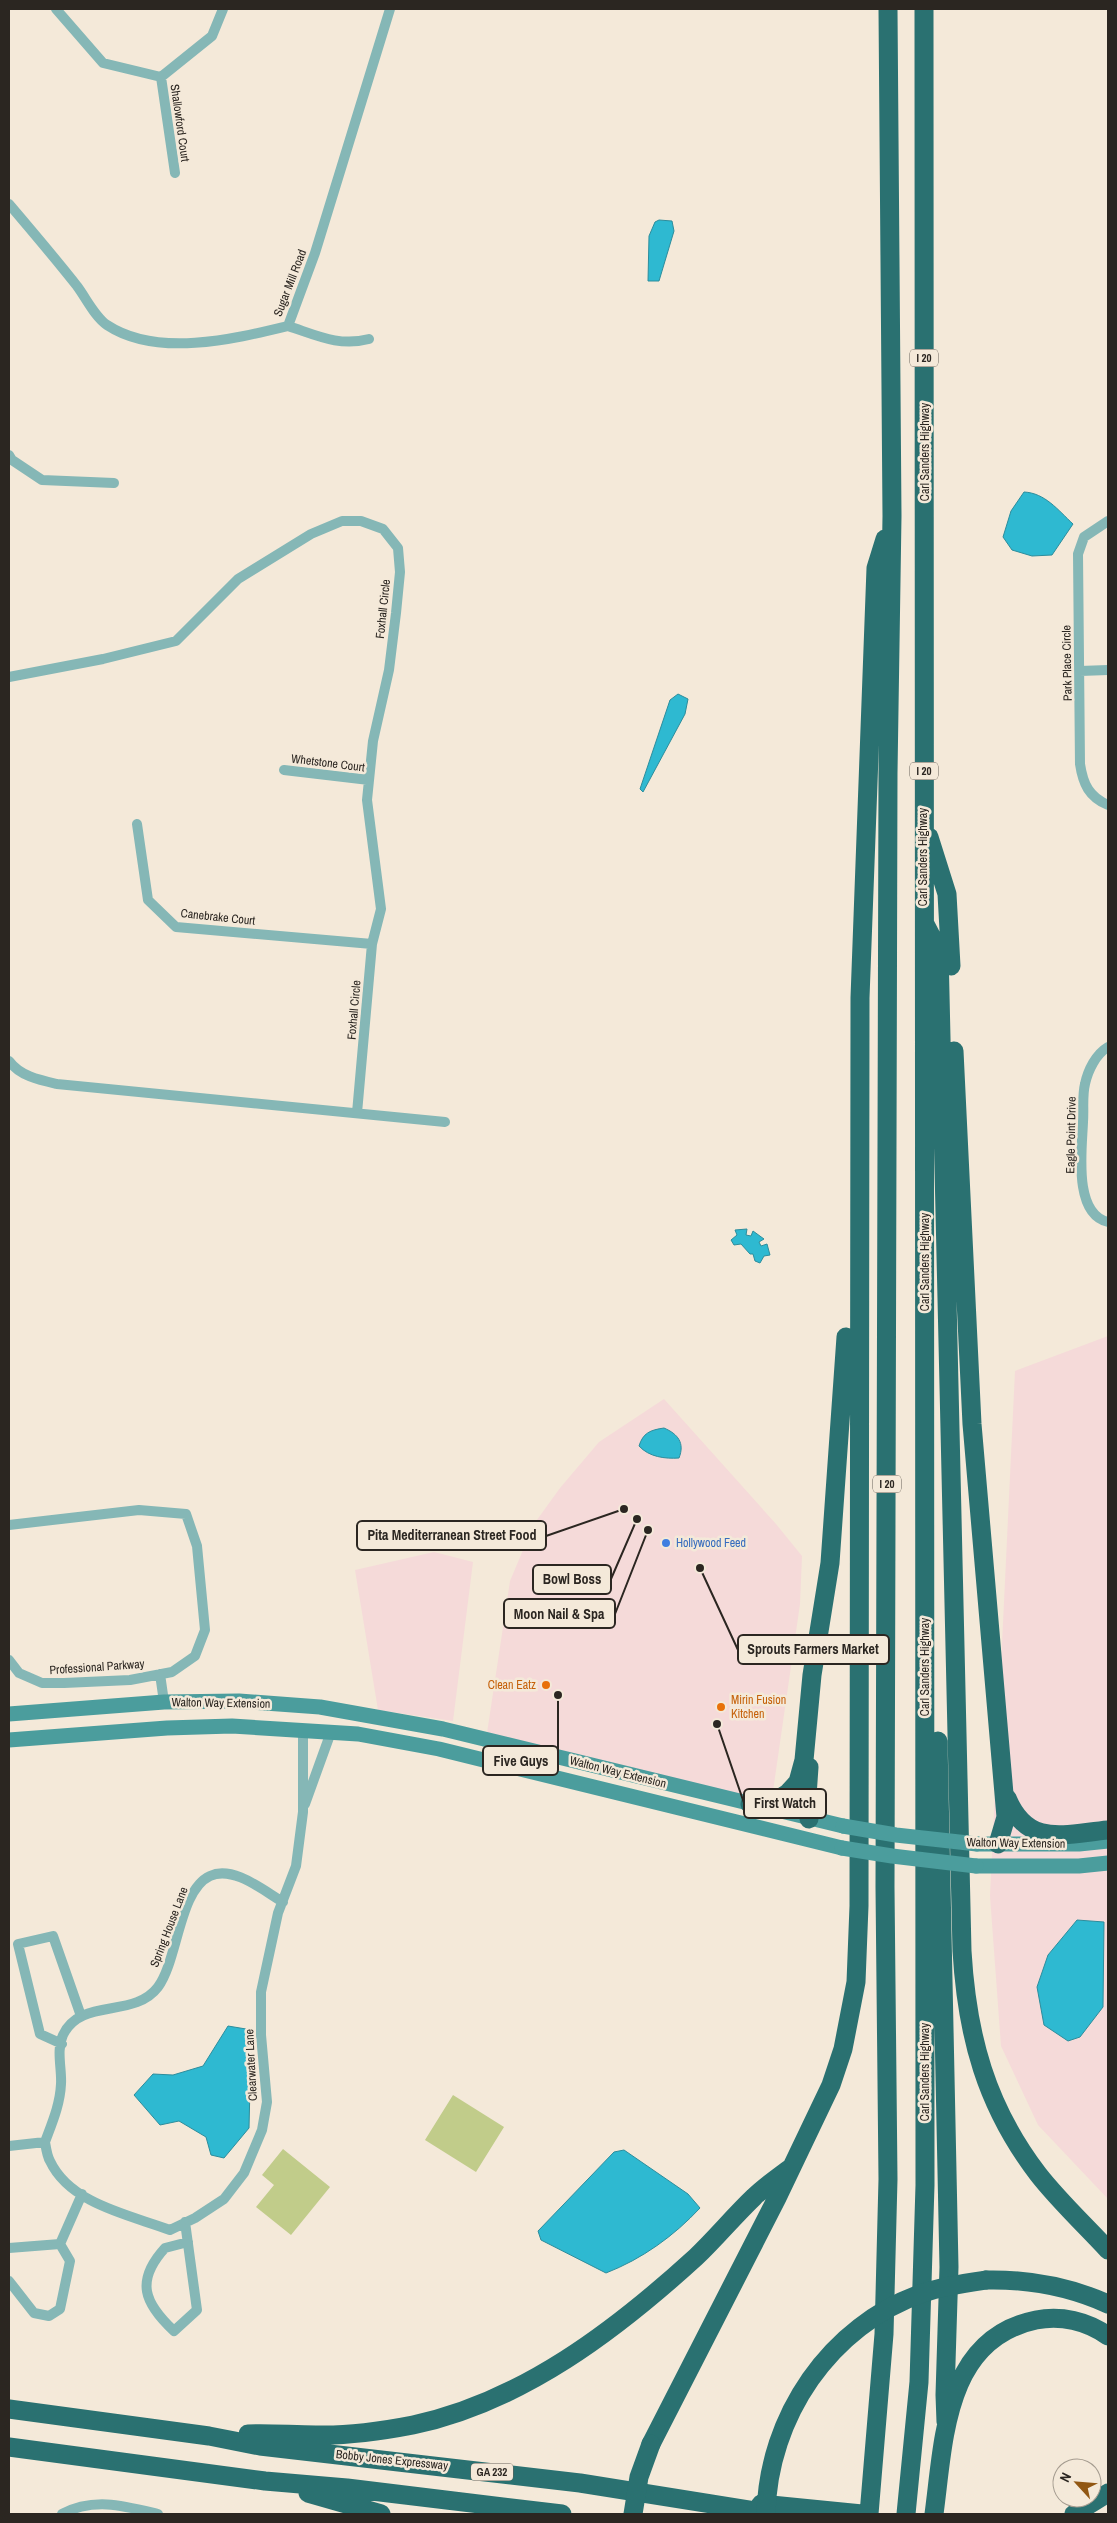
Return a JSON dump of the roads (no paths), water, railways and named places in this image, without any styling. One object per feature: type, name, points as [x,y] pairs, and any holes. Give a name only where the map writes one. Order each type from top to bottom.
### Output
[{"type":"highway","name":"I 20","points":[[869,2514],[876,2452],[885,2325],[888,2179],[885,1887],[888,773],[892,516],[888,9]]},
{"type":"highway","name":"Carl Sanders Highway","points":[[906,2514],[922,2332],[925,2195],[923,920],[926,632],[924,9]]},
{"type":"highway","points":[[633,2514],[639,2477],[651,2444],[794,2165],[831,2085],[843,2049],[856,1982],[858,1964],[860,998],[876,568],[892,516]]},
{"type":"highway","points":[[924,821],[947,894],[972,1424],[1006,1817],[998,1844]]},
{"type":"highway","points":[[923,920],[939,952],[962,1943],[966,2008],[980,2067],[1004,2121],[1039,2176],[1108,2250]]},
{"type":"highway","points":[[750,1804],[775,1801],[788,1793],[798,1782],[804,1760],[812,1676],[830,1563],[844,1385],[848,1295],[858,1263]]},
{"type":"highway","points":[[924,1619],[936,1692],[939,1788],[949,2267],[945,2395],[946,2422]]},
{"type":"highway","points":[[809,1819],[807,1781],[818,1644]]},
{"type":"highway","points":[[1004,1791],[1014,1816],[1021,1823],[1040,1833],[1108,1830]]},
{"type":"highway","points":[[209,2436],[262,2433],[318,2436],[355,2434],[413,2425],[449,2415],[490,2400],[564,2361],[660,2289],[698,2255],[754,2196],[794,2165]]},
{"type":"highway","points":[[766,2514],[767,2494],[773,2459],[784,2426],[808,2379],[837,2348],[873,2318],[904,2301],[955,2284],[986,2280],[1016,2279],[1045,2283],[1078,2291],[1108,2304]]},
{"type":"highway","points":[[934,2514],[946,2422],[957,2385],[979,2352],[1004,2333],[1030,2322],[1059,2319],[1084,2323],[1108,2336]]},
{"type":"highway","name":"Bobby Jones Expressway","points":[[9,2409],[209,2436],[260,2446],[571,2482],[723,2504],[774,2514]]},
{"type":"highway","points":[[9,2446],[265,2481],[347,2488],[562,2514]]},
{"type":"highway","points":[[265,2481],[381,2514]]},
{"type":"highway","points":[[1074,2514],[1108,2493]]},
{"type":"highway","points":[[723,2504],[754,2504],[862,2514]]},
{"type":"main road","name":"Walton Way Extension","points":[[9,1714],[164,1702],[239,1701],[320,1707],[443,1729],[809,1819],[896,1836],[977,1844],[1108,1841]]},
{"type":"main road","name":"Walton Way Extension","points":[[9,1740],[167,1728],[232,1726],[331,1732],[376,1737],[474,1758],[842,1848],[979,1866],[1062,1866],[1108,1863]]},
{"type":"main road","points":[[474,1758],[481,1738]]},
{"type":"main road","points":[[809,1819],[815,1842]]},
{"type":"main road","points":[[979,1866],[998,1844]]},
{"type":"street","points":[[56,9],[103,63],[161,77],[212,36],[223,9]]},
{"type":"street","name":"Sugar Mill Road","points":[[9,204],[105,324],[126,334],[153,342],[224,341],[288,326],[315,253],[390,9]]},
{"type":"street","name":"Shallowford Court","points":[[161,77],[175,173]]},
{"type":"street","points":[[288,326],[332,340],[352,343],[369,338]]},
{"type":"street","points":[[9,455],[12,460],[42,480],[114,483]]},
{"type":"street","name":"Foxhall Circle","points":[[9,677],[103,659],[176,641],[238,579],[311,534],[342,521],[361,521],[383,529],[398,548],[400,572],[389,670],[373,741],[367,800],[381,909],[372,944],[357,1113]]},
{"type":"street","name":"Park Place Circle","points":[[1108,522],[1084,537],[1078,554],[1080,764],[1082,782],[1095,800],[1108,805]]},
{"type":"street","points":[[1080,671],[1108,670]]},
{"type":"street","name":"Whetstone Court","points":[[284,770],[369,780]]},
{"type":"street","name":"Canebrake Court","points":[[138,824],[148,900],[176,927],[372,944]]},
{"type":"street","name":"Eagle Point Drive","points":[[1108,1046],[1098,1053],[1084,1084],[1082,1174],[1086,1200],[1093,1212],[1102,1221],[1108,1222]]},
{"type":"street","points":[[9,1061],[15,1069],[36,1079],[57,1084],[445,1122]]},
{"type":"street","name":"Professional Parkway","points":[[9,1525],[139,1510],[186,1514],[197,1546],[205,1630],[195,1656],[172,1672],[130,1680],[42,1683],[19,1673],[9,1660]]},
{"type":"street","points":[[160,1674],[164,1702]]},
{"type":"street","name":"Clearwater Lane","points":[[45,2142],[50,2161],[67,2184],[90,2200],[170,2230],[224,2199],[244,2173],[262,2130],[266,2102],[261,2035],[261,1992],[283,1902],[296,1866],[303,1812],[303,1730]]},
{"type":"street","points":[[303,1812],[331,1732]]},
{"type":"street","name":"Spring House Lane","points":[[81,2016],[136,2004],[157,1989],[167,1970],[195,1889],[210,1875],[229,1874],[283,1902]]},
{"type":"street","points":[[9,2146],[45,2142],[58,2107],[63,2036],[75,2020],[81,2016],[53,1936],[18,1944],[40,2034],[62,2044]]},
{"type":"street","points":[[60,2244],[82,2194]]},
{"type":"street","points":[[185,2222],[188,2242],[197,2310],[174,2332],[147,2298],[145,2286],[147,2275],[165,2248],[188,2242]]},
{"type":"street","points":[[9,2248],[60,2244]]},
{"type":"street","points":[[9,2281],[34,2314],[49,2316],[60,2309],[70,2261],[60,2244]]},
{"type":"street","points":[[62,2514],[81,2506],[100,2503],[158,2514]]},
{"type":"water","points":[[659,220],[672,221],[674,231],[659,281],[648,281],[649,236],[655,222]]},
{"type":"water","points":[[1024,492],[1038,495],[1045,499],[1073,524],[1052,555],[1032,556],[1012,550],[1003,537],[1011,511]]},
{"type":"water","points":[[678,694],[688,699],[685,714],[643,792],[640,789],[670,700]]},
{"type":"water","points":[[747,1229],[746,1235],[751,1236],[753,1231],[764,1239],[759,1242],[761,1246],[767,1244],[770,1255],[764,1256],[760,1263],[755,1261],[753,1254],[750,1254],[741,1244],[734,1245],[731,1240],[737,1235],[735,1230]]},
{"type":"water","points":[[664,1428],[673,1433],[681,1443],[679,1458],[668,1458],[648,1453],[639,1446],[648,1433]]},
{"type":"water","points":[[1077,1920],[1104,1922],[1103,2007],[1080,2037],[1068,2041],[1044,2025],[1037,1987],[1048,1955]]},
{"type":"water","points":[[228,2026],[246,2029],[251,2042],[249,2128],[224,2158],[211,2155],[206,2137],[179,2121],[160,2125],[134,2095],[153,2074],[173,2075],[203,2066]]},
{"type":"water","points":[[624,2150],[688,2194],[700,2208],[657,2246],[632,2261],[606,2273],[541,2240],[538,2231],[614,2152]]},
{"type":"place","name":"Pita Mediterranean Street Food","points":[[624,1509]]},
{"type":"place","name":"Bowl Boss","points":[[637,1519]]},
{"type":"place","name":"Moon Nail & Spa","points":[[648,1530]]},
{"type":"place","name":"Hollywood Feed","points":[[666,1543]]},
{"type":"place","name":"Sprouts Farmers Market","points":[[700,1568]]},
{"type":"place","name":"Clean Eatz","points":[[546,1685]]},
{"type":"place","name":"Five Guys","points":[[558,1695]]},
{"type":"place","name":"Mirin Fusion Kitchen","points":[[721,1707]]},
{"type":"place","name":"First Watch","points":[[717,1724]]}]
